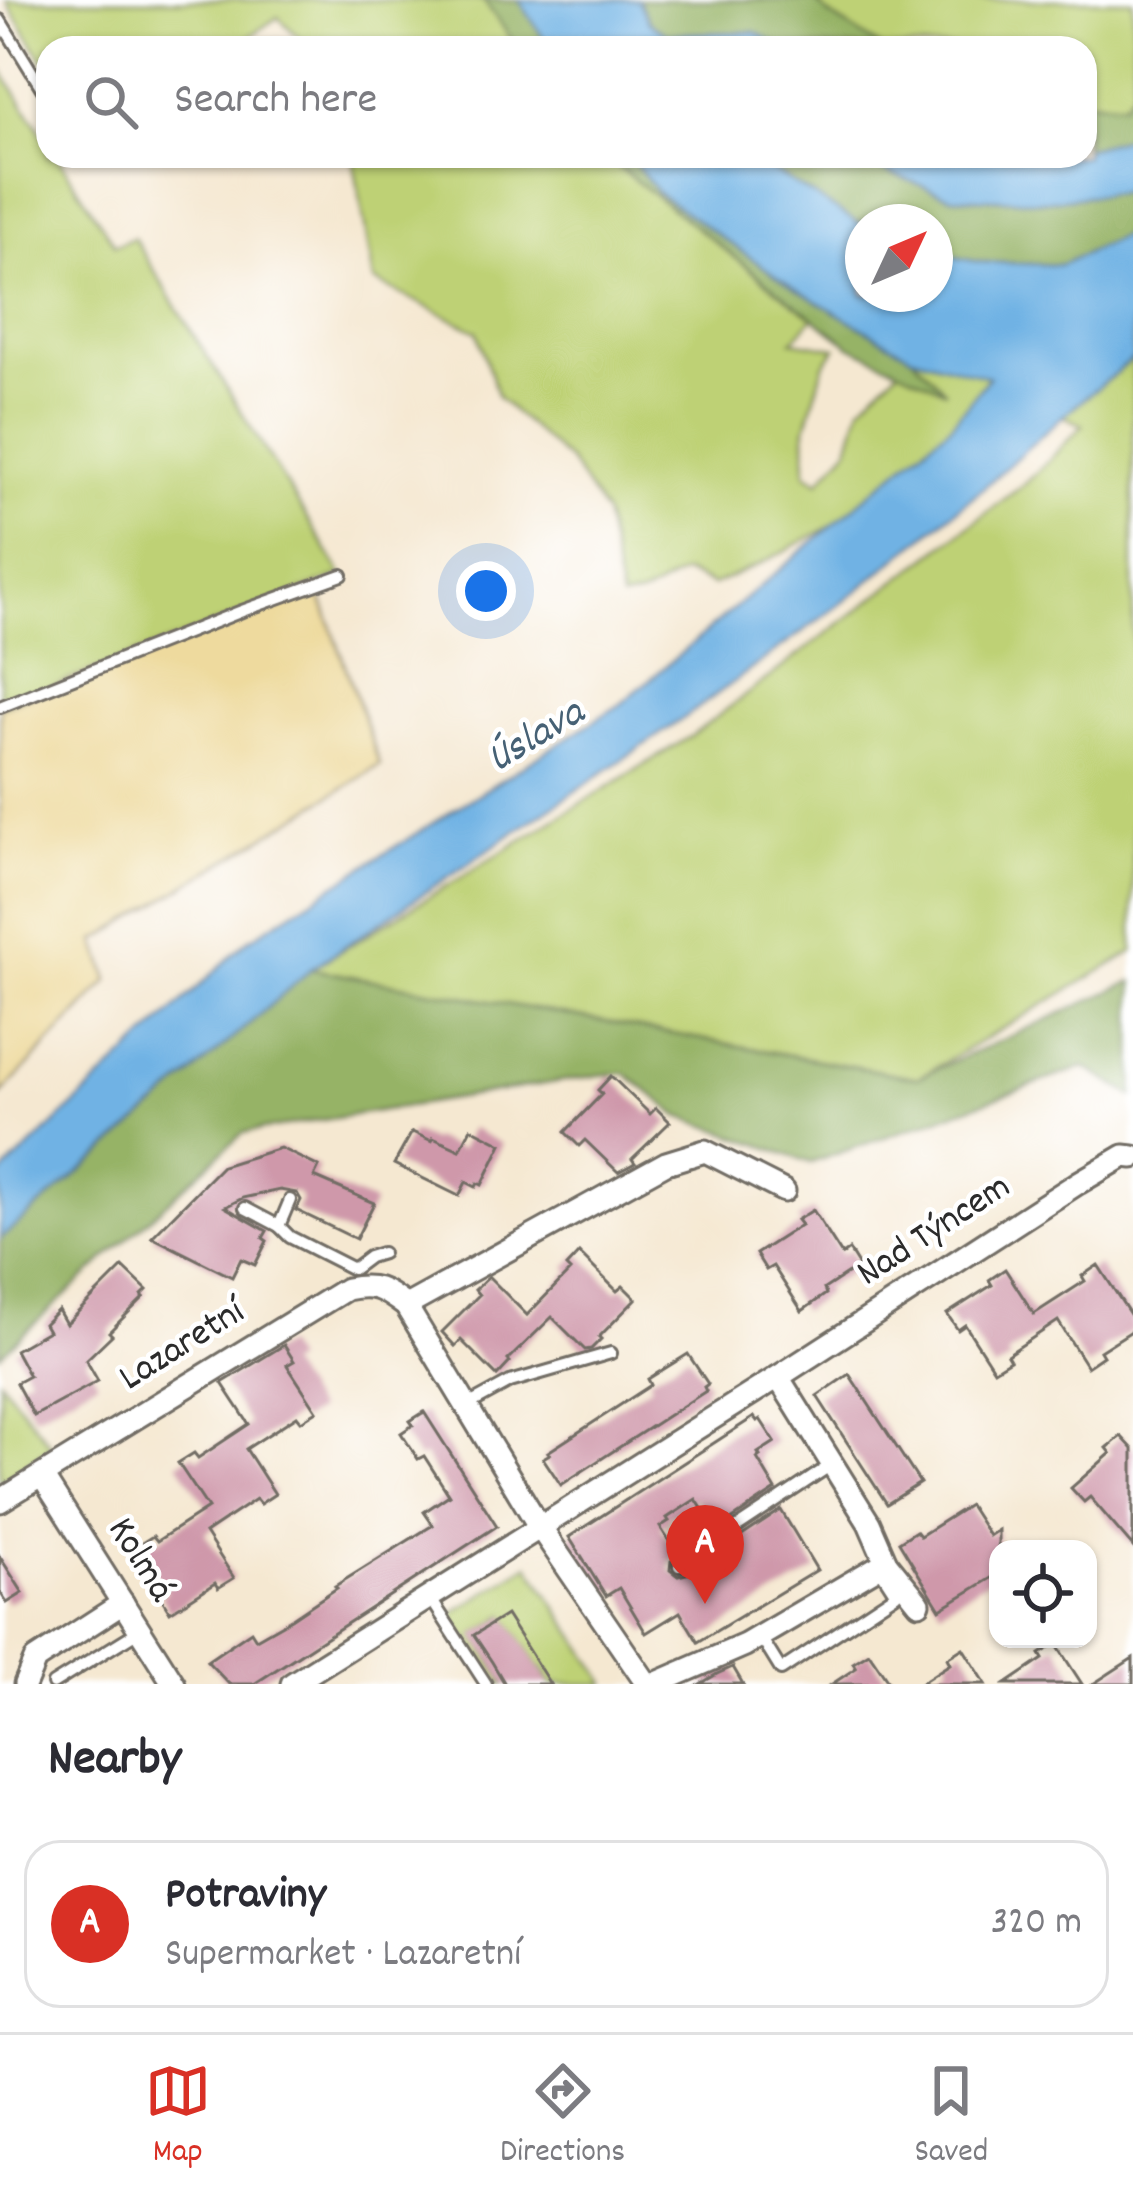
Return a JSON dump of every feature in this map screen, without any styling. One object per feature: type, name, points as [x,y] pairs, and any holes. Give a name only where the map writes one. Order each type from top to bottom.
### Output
[{"type":"street","points":[[784,1191],[705,1151],[666,1163],[406,1306],[538,1526],[651,1684],[760,1636],[882,1564]]},
{"type":"street","name":"Nad Týncem","points":[[292,1684],[1078,1183],[1124,1156],[1133,1156]]},
{"type":"street","name":"Lazaretní","points":[[0,1501],[346,1289],[383,1288],[406,1306]]},
{"type":"street","points":[[778,1376],[868,1523],[882,1564],[919,1603]]},
{"type":"street","name":"Kolmá","points":[[42,1477],[174,1684]]},
{"type":"street","points":[[25,1684],[35,1660],[123,1603]]},
{"type":"lane","points":[[0,20],[36,78]]},
{"type":"lane","points":[[0,707],[342,575]]},
{"type":"lane","points":[[279,1226],[290,1200]]},
{"type":"lane","points":[[245,1208],[353,1269],[382,1252]]},
{"type":"lane","points":[[465,1407],[510,1382],[611,1353]]},
{"type":"lane","points":[[679,1566],[832,1465]]},
{"type":"lane","points":[[760,1636],[781,1670],[896,1594],[882,1564]]},
{"type":"lane","points":[[429,1597],[486,1684]]},
{"type":"lane","points":[[35,1660],[51,1684],[140,1630]]},
{"type":"green space","points":[[6,0],[519,0],[533,36],[298,36],[278,17],[250,36],[36,36],[36,49]]},
{"type":"green space","points":[[483,0],[519,0],[542,36],[509,36]]},
{"type":"green space","points":[[638,0],[814,0],[863,36],[667,34],[649,22]]},
{"type":"green space","points":[[814,0],[1133,0],[1133,89],[1124,103],[1097,101],[1097,36],[863,36]]},
{"type":"green space","points":[[0,68],[36,124],[36,168],[65,168],[115,245],[134,238],[342,575],[0,707]]},
{"type":"green space","points":[[1133,89],[1133,136],[1097,146],[1097,101],[1124,103]]},
{"type":"green space","points":[[355,168],[619,168],[813,318],[792,341],[836,348],[824,365],[805,431],[806,473],[819,481],[849,448],[861,406],[912,356],[990,376],[951,425],[835,524],[713,585],[684,573],[641,596],[621,599],[604,513],[569,461],[498,398],[477,331],[374,281]]},
{"type":"green space","points":[[620,168],[639,168],[658,193],[794,288],[912,356],[946,391],[850,346]]},
{"type":"green space","points":[[768,168],[881,168],[952,197],[1044,201],[1133,191],[1133,231],[1060,265],[953,257],[953,204],[845,204],[845,215]]},
{"type":"green space","points":[[1133,359],[1133,952],[918,1078],[311,969],[693,735],[1027,482],[1083,425],[1063,416]]},
{"type":"green space","points":[[311,969],[917,1078],[1133,981],[1133,1096],[1084,1067],[811,1163],[679,1116],[625,1073],[243,1133],[0,1355],[0,1239]]},
{"type":"green space","points":[[0,1380],[52,1447],[0,1482]]},
{"type":"green space","points":[[529,1565],[606,1684],[550,1684],[505,1615],[475,1635],[505,1684],[497,1684],[450,1615]]},
{"type":"sand","points":[[317,585],[380,765],[96,941],[109,980],[0,1096],[0,707]]},
{"type":"water","points":[[519,0],[638,0],[649,22],[667,34],[755,32],[762,36],[542,36]]},
{"type":"water","points":[[1133,136],[1133,191],[1044,201],[952,197],[881,168],[1097,168],[1097,146]]},
{"type":"water","points":[[639,168],[768,168],[845,215],[845,312],[953,312],[953,257],[1060,265],[1133,231],[1133,359],[846,600],[687,716],[311,969],[0,1239],[0,1176],[248,940],[621,704],[951,425],[989,377],[912,356],[794,288],[658,193]]},
{"type":"building","points":[[611,1076],[650,1114],[656,1108],[670,1122],[632,1159],[635,1163],[618,1172],[585,1140],[579,1146],[565,1132],[602,1094],[598,1090]]},
{"type":"building","points":[[471,1128],[502,1144],[482,1185],[466,1182],[459,1196],[394,1164],[412,1132],[460,1150]]},
{"type":"building","points":[[280,1148],[319,1167],[314,1177],[374,1203],[356,1239],[296,1210],[301,1200],[297,1193],[280,1190],[225,1207],[267,1231],[255,1265],[241,1259],[232,1277],[152,1237],[222,1166]]},
{"type":"building","points":[[813,1210],[842,1255],[849,1250],[859,1266],[824,1289],[826,1294],[802,1311],[773,1266],[766,1270],[756,1254],[801,1225],[797,1220]]},
{"type":"building","points":[[579,1253],[617,1291],[623,1286],[636,1299],[591,1349],[585,1350],[552,1317],[497,1376],[461,1340],[455,1346],[442,1332],[479,1295],[475,1290],[489,1277],[527,1315],[570,1271],[566,1267]]},
{"type":"building","points":[[1098,1265],[1133,1319],[1133,1330],[1100,1351],[1103,1356],[1087,1367],[1058,1321],[1007,1355],[1010,1360],[994,1370],[965,1325],[958,1330],[947,1314],[992,1285],[989,1280],[1005,1269],[1034,1314],[1085,1281],[1082,1276]]},
{"type":"building","points":[[123,1267],[147,1290],[86,1360],[98,1381],[34,1416],[16,1383],[29,1376],[15,1350],[48,1331],[44,1324],[58,1310],[66,1324]]},
{"type":"building","points":[[284,1345],[294,1361],[287,1365],[317,1411],[301,1421],[297,1416],[246,1449],[275,1494],[260,1504],[256,1499],[205,1533],[234,1578],[218,1588],[215,1583],[170,1612],[160,1596],[167,1592],[137,1546],[153,1536],[157,1541],[208,1508],[178,1463],[194,1453],[198,1458],[249,1424],[222,1383]]},
{"type":"building","points":[[688,1354],[708,1384],[706,1391],[561,1485],[543,1458],[548,1452],[651,1385],[648,1379]]},
{"type":"building","points":[[849,1374],[920,1483],[887,1504],[817,1396]]},
{"type":"building","points":[[424,1412],[497,1526],[254,1684],[229,1684],[207,1661],[251,1631],[256,1639],[291,1619],[433,1525],[424,1512],[449,1495],[424,1456],[418,1459],[401,1433]]},
{"type":"building","points":[[754,1417],[775,1442],[757,1458],[776,1490],[716,1530],[696,1499],[667,1518],[660,1527],[678,1555],[670,1570],[678,1576],[690,1573],[781,1510],[817,1570],[698,1642],[680,1612],[646,1633],[619,1588],[606,1596],[569,1537]]},
{"type":"building","points":[[1121,1436],[1133,1449],[1133,1547],[1090,1497],[1084,1502],[1071,1488],[1111,1453],[1107,1448]]},
{"type":"building","points":[[969,1505],[989,1536],[998,1530],[998,1540],[989,1540],[989,1579],[940,1609],[899,1542],[916,1531],[920,1536]]},
{"type":"building","points":[[0,1557],[23,1593],[7,1603],[0,1592]]},
{"type":"building","points":[[506,1615],[550,1684],[505,1684],[474,1635]]},
{"type":"building","points":[[963,1648],[986,1684],[919,1684],[950,1664],[947,1658]]},
{"type":"building","points":[[1059,1648],[1082,1684],[1006,1684],[1043,1659],[1040,1654]]},
{"type":"building","points":[[869,1653],[890,1684],[832,1684],[856,1668],[853,1663]]},
{"type":"building","points":[[1133,1658],[1133,1684],[1093,1684]]},
{"type":"building","points":[[733,1667],[743,1684],[700,1684],[717,1674]]},
{"type":"place","name":"Potraviny","points":[[705,1604]]},
{"type":"water label","name":"Úslava","points":[[537,738]]}]
